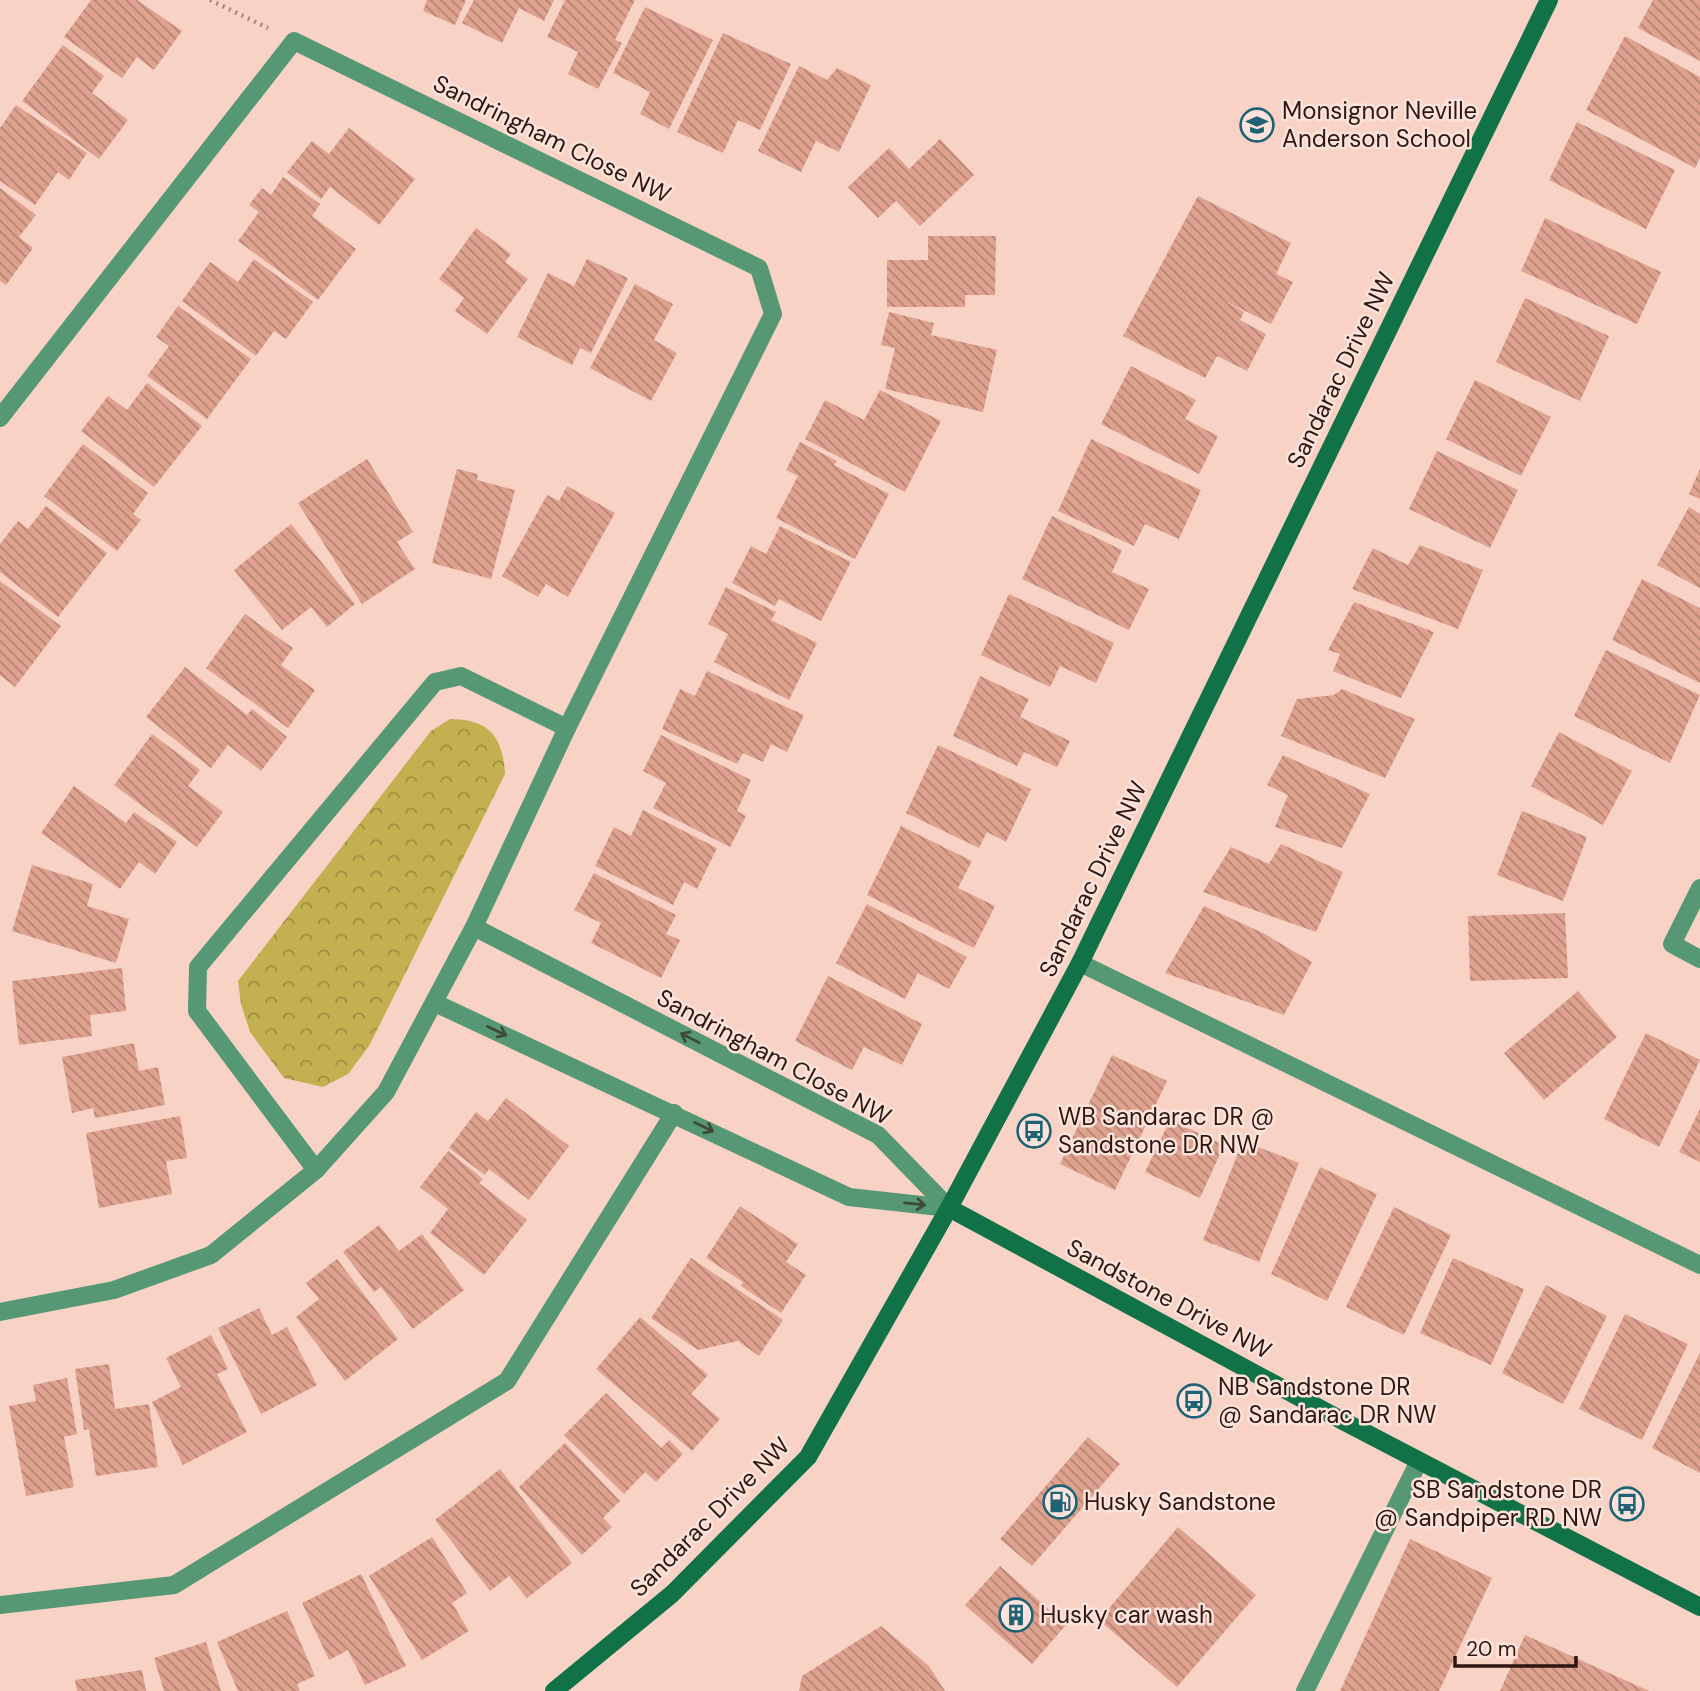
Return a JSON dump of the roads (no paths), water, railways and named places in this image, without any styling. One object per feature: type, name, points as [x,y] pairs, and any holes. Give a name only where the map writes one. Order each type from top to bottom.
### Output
[{"type":"street","name":"Sandarac Drive NW","points":[[554,1691],[672,1594],[808,1457],[949,1208],[1080,963],[1549,0]]},
{"type":"street","name":"Sandringham Close NW","points":[[0,418],[294,41],[759,268],[773,314],[567,728],[474,927],[386,1091],[316,1170],[211,1255],[114,1290],[0,1312]]},
{"type":"street","points":[[316,1170],[197,1011],[198,967],[435,682],[461,676],[567,728]]},
{"type":"street","points":[[1700,888],[1672,944],[1700,959]]},
{"type":"street","name":"Sandringham Close NW","points":[[474,927],[877,1135],[949,1208]]},
{"type":"street","points":[[1080,963],[1700,1265]]},
{"type":"street","points":[[435,1003],[674,1112],[849,1197],[949,1208]]},
{"type":"street","points":[[0,1605],[174,1585],[507,1381],[674,1112]]},
{"type":"street","name":"Sandstone Drive NW","points":[[949,1208],[1419,1461],[1700,1607]]},
{"type":"street","points":[[1304,1691],[1419,1461]]},
{"type":"place","name":"Monsignor Neville Anderson School","points":[[1257,125]]},
{"type":"place","name":"WB Sandarac DR @ Sandstone DR NW","points":[[1034,1131]]},
{"type":"place","name":"NB Sandstone DR @ Sandarac DR NW","points":[[1194,1401]]},
{"type":"place","name":"Husky Sandstone","points":[[1060,1502]]},
{"type":"place","name":"SB Sandstone DR @ Sandpiper RD NW","points":[[1627,1504]]},
{"type":"place","name":"Husky car wash","points":[[1016,1615]]}]
